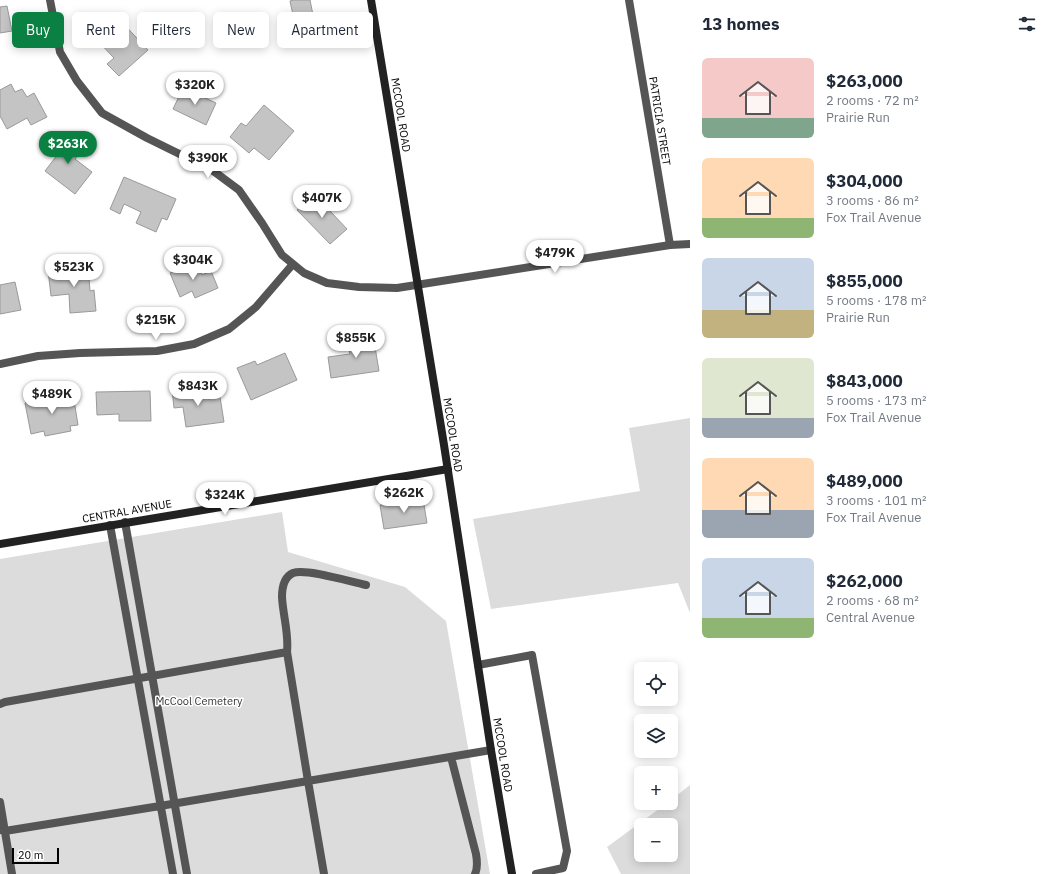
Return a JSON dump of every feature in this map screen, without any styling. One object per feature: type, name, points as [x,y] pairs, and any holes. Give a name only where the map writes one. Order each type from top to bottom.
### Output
[{"type":"street","points":[[50,0],[60,52],[77,81],[102,113],[147,138],[212,170],[238,190],[262,223],[282,255],[304,273],[326,283],[359,287],[392,288],[670,245],[690,244]]},
{"type":"street","name":"MCCOOL ROAD","points":[[371,0],[448,468],[491,750],[512,874]]},
{"type":"street","name":"PATRICIA STREET","points":[[629,0],[670,245]]},
{"type":"street","points":[[0,364],[38,356],[80,353],[156,351],[194,344],[228,329],[256,307],[292,264]]},
{"type":"street","name":"CENTRAL AVENUE","points":[[0,544],[448,468]]},
{"type":"street","points":[[125,522],[187,874]]},
{"type":"street","points":[[110,525],[173,874]]},
{"type":"street","points":[[324,874],[287,652],[288,641],[282,597],[283,587],[289,576],[293,573],[300,572],[311,572],[366,586]]},
{"type":"street","points":[[0,704],[287,652]]},
{"type":"street","points":[[478,665],[532,656],[567,851],[564,871],[536,874]]},
{"type":"street","points":[[2,830],[175,804],[491,750]]},
{"type":"street","points":[[451,756],[476,854],[477,872],[475,874]]},
{"type":"street","points":[[0,802],[2,830],[12,874]]},
{"type":"green space","points":[[690,418],[690,613],[678,583],[491,609],[473,519],[640,491],[629,428]]},
{"type":"green space","name":"McCool Cemetery","points":[[282,512],[288,552],[405,587],[446,621],[490,874],[0,874],[0,559]]},
{"type":"green space","points":[[690,785],[690,874],[621,874],[607,847],[634,827],[634,862],[678,862],[678,818],[647,818],[657,810],[678,810],[678,794]]},
{"type":"building","points":[[310,0],[312,12],[292,12],[290,1]]},
{"type":"building","points":[[7,6],[12,31],[0,33],[0,7]]},
{"type":"building","points":[[129,30],[137,38],[137,48],[146,48],[148,50],[119,76],[107,64],[114,58],[105,48],[129,48]]},
{"type":"building","points":[[11,84],[15,92],[22,89],[27,97],[34,93],[47,117],[31,125],[27,118],[7,129],[0,116],[0,90]]},
{"type":"building","points":[[183,88],[216,103],[206,125],[173,109]]},
{"type":"building","points":[[264,105],[294,131],[269,160],[254,148],[249,153],[230,137],[241,123],[246,126]]},
{"type":"building","points":[[62,133],[83,149],[75,159],[92,172],[75,194],[45,171],[58,154],[51,148]]},
{"type":"building","points":[[124,177],[176,199],[167,220],[162,218],[156,232],[136,223],[141,212],[124,204],[120,214],[110,209]]},
{"type":"building","points":[[314,194],[347,229],[330,244],[297,210]]},
{"type":"building","points":[[196,261],[202,275],[211,271],[218,288],[195,298],[192,291],[180,297],[170,273]]},
{"type":"building","points":[[88,266],[90,291],[94,290],[96,311],[70,313],[69,294],[51,296],[48,270]]},
{"type":"building","points":[[15,282],[21,310],[0,314],[0,285]]},
{"type":"building","points":[[373,335],[379,371],[331,378],[328,357],[350,354],[347,339]]},
{"type":"building","points":[[285,353],[297,380],[251,400],[237,368],[255,361],[257,365]]},
{"type":"building","points":[[197,385],[198,395],[207,394],[208,399],[220,397],[224,422],[186,427],[183,407],[174,408],[172,389]]},
{"type":"building","points":[[150,391],[151,421],[119,421],[119,414],[97,415],[96,392]]},
{"type":"building","points":[[73,394],[78,425],[70,426],[71,431],[45,436],[44,431],[31,434],[25,403]]},
{"type":"building","points":[[423,499],[427,523],[384,529],[380,505]]}]
